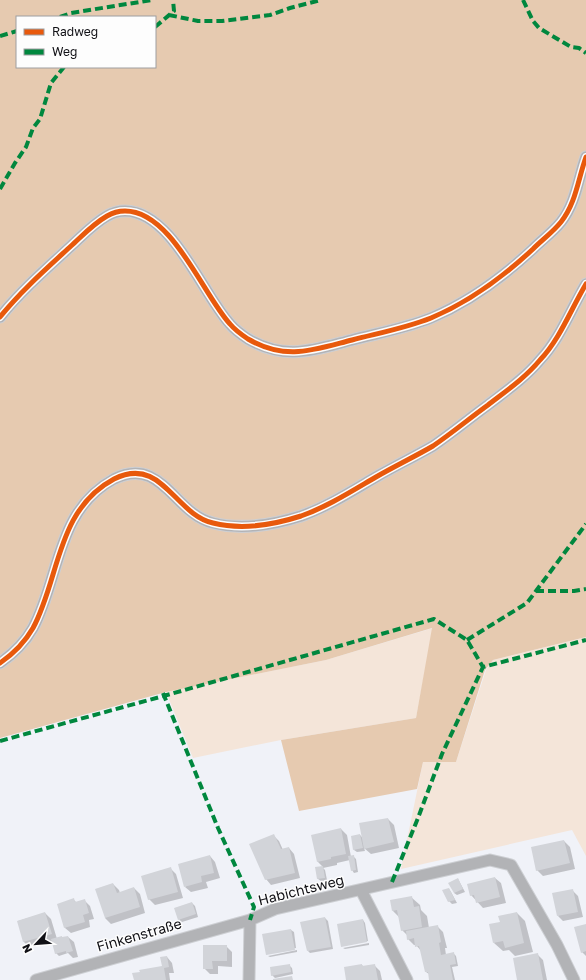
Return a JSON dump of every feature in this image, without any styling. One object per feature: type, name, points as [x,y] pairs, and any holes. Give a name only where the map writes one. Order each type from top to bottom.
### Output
[{"type":"street","points":[[0,317],[35,279],[97,223],[112,214],[124,211],[143,215],[164,231],[185,255],[220,311],[230,324],[248,339],[265,347],[288,353],[297,352],[403,327],[429,319],[454,306],[500,278],[556,228],[566,216],[574,198],[586,157]]},
{"type":"street","points":[[0,663],[16,651],[32,629],[41,611],[57,558],[70,525],[84,505],[105,485],[114,479],[129,474],[147,474],[162,483],[187,509],[210,523],[224,525],[261,525],[288,520],[306,514],[329,504],[433,445],[525,376],[550,348],[586,284]]},
{"type":"street","name":"Habichtsweg","points":[[250,920],[275,909],[490,860],[511,865],[574,980]]},
{"type":"street","name":"Habichtsweg","points":[[361,890],[407,980]]},
{"type":"street","points":[[249,980],[250,920]]},
{"type":"street","name":"Finkenstraße","points":[[36,980],[250,920]]},
{"type":"shaded area","points":[[0,0],[586,0],[586,637],[493,660],[485,670],[456,762],[423,762],[417,789],[299,811],[281,740],[416,718],[432,628],[326,660],[166,692],[0,738]]},
{"type":"shaded area","points":[[433,628],[416,718],[281,740],[193,758],[166,692],[326,660]]},
{"type":"shaded area","points":[[586,637],[586,856],[572,830],[401,869],[423,762],[456,762],[486,670],[493,660]]},
{"type":"building","points":[[388,818],[394,842],[364,849],[359,823]]},
{"type":"building","points":[[341,828],[346,854],[317,862],[311,835]]},
{"type":"building","points":[[274,834],[281,849],[289,847],[295,873],[265,880],[249,844]]},
{"type":"building","points":[[360,834],[363,848],[353,850],[351,836]]},
{"type":"building","points":[[564,840],[570,863],[536,871],[531,847]]},
{"type":"building","points":[[210,855],[214,873],[201,876],[202,882],[184,887],[178,864]]},
{"type":"building","points":[[354,855],[356,870],[351,871],[348,856]]},
{"type":"building","points":[[323,866],[325,878],[317,879],[315,867]]},
{"type":"building","points":[[171,867],[178,892],[148,900],[141,876]]},
{"type":"building","points":[[495,877],[500,897],[476,903],[474,895],[470,896],[467,884]]},
{"type":"building","points":[[458,878],[463,889],[454,893],[448,883]]},
{"type":"building","points":[[113,883],[117,893],[134,887],[140,907],[105,918],[95,889]]},
{"type":"building","points":[[449,888],[455,900],[448,902],[442,890]]},
{"type":"building","points":[[573,889],[578,912],[557,916],[552,893]]},
{"type":"building","points":[[412,896],[414,907],[419,906],[422,927],[401,931],[397,910],[392,911],[390,900]]},
{"type":"building","points":[[74,898],[75,902],[85,899],[89,913],[83,915],[85,922],[64,928],[57,904]]},
{"type":"building","points":[[192,902],[196,914],[178,920],[174,908]]},
{"type":"building","points":[[45,912],[52,934],[23,942],[17,921]]},
{"type":"building","points":[[517,912],[524,943],[505,948],[503,941],[493,943],[489,924],[500,922],[498,916]]},
{"type":"building","points":[[325,917],[331,947],[307,951],[300,922]]},
{"type":"building","points":[[363,919],[367,942],[341,947],[337,924]]},
{"type":"building","points":[[586,924],[586,951],[581,953],[574,927]]},
{"type":"building","points":[[438,925],[441,942],[439,943],[441,955],[454,952],[456,964],[450,965],[453,980],[429,980],[428,972],[425,972],[419,946],[415,947],[414,938],[407,940],[406,931]]},
{"type":"building","points":[[291,929],[295,950],[266,955],[262,934]]},
{"type":"building","points":[[68,936],[73,951],[55,954],[51,939]]},
{"type":"building","points":[[203,945],[227,945],[227,961],[212,961],[213,969],[203,969]]},
{"type":"building","points":[[538,953],[543,980],[517,980],[513,958]]},
{"type":"building","points":[[167,956],[169,967],[164,968],[166,980],[134,980],[132,973],[140,972],[139,970],[162,966],[160,957]]},
{"type":"building","points":[[290,964],[291,972],[271,976],[270,967]]},
{"type":"building","points":[[362,964],[362,966],[375,964],[378,980],[346,980],[344,967]]},
{"type":"building","points":[[292,976],[293,980],[273,980],[273,979]]},
{"type":"marked path","points":[[63,16],[71,13],[152,0]]},
{"type":"marked path","points":[[156,26],[174,11],[173,0]]},
{"type":"marked path","points":[[169,15],[198,21],[222,21],[270,15],[321,0]]},
{"type":"marked path","points":[[523,0],[533,21],[539,28],[571,47],[579,48],[586,53]]},
{"type":"marked path","points":[[0,36],[16,31]]},
{"type":"marked path","points":[[0,189],[26,147],[33,128],[40,119],[51,83],[63,68]]},
{"type":"marked path","points":[[467,640],[527,603],[586,524]]},
{"type":"marked path","points":[[536,591],[574,591],[586,589]]},
{"type":"marked path","points":[[0,741],[434,619],[467,640],[483,667]]},
{"type":"marked path","points":[[392,882],[442,754],[483,667],[586,640]]},
{"type":"marked path","points":[[163,693],[218,828],[254,907],[250,920]]},
{"type":"cycle path","points":[[0,317],[34,280],[92,226],[109,215],[125,211],[142,215],[157,225],[172,239],[230,324],[248,339],[262,346],[287,352],[300,352],[402,328],[422,322],[445,312],[472,297],[498,279],[551,233],[561,222],[570,207],[586,157]]},
{"type":"cycle path","points":[[0,663],[10,656],[33,628],[42,609],[62,546],[70,527],[81,508],[95,492],[114,479],[130,474],[144,474],[156,480],[200,518],[224,525],[257,526],[290,519],[311,512],[433,446],[515,384],[534,367],[554,343],[586,284]]}]
